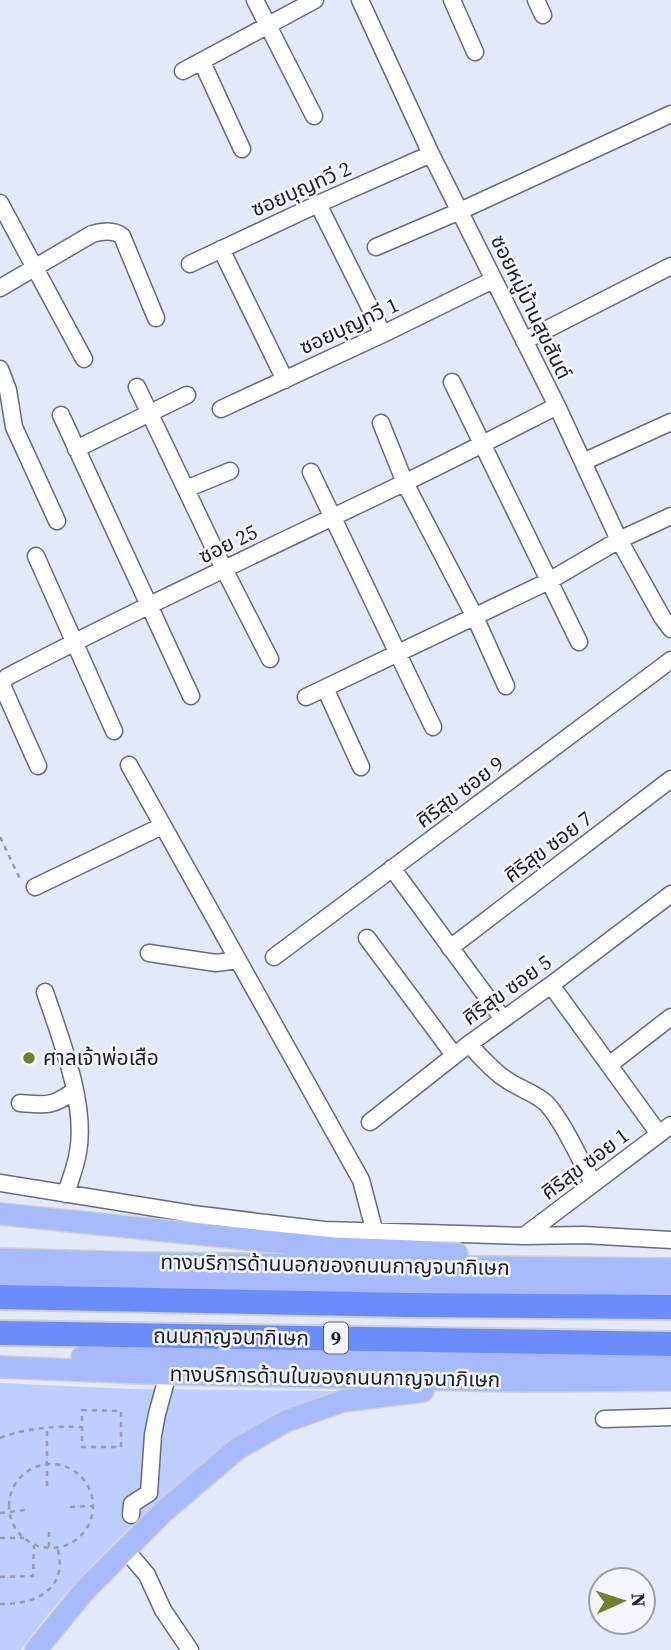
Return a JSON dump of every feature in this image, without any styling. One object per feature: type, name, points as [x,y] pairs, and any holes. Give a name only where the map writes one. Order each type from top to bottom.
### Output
[{"type":"highway","name":"ถนนกาญจนาภิเษก","points":[[0,1297],[671,1307]]},
{"type":"highway","name":"ถนนกาญจนาภิเษก","points":[[0,1333],[671,1344]]},
{"type":"main road","points":[[0,1214],[334,1248],[468,1255],[521,1267]]},
{"type":"main road","name":"ทางบริการด้านนอกของถนนกาญจนาภิเษก","points":[[0,1259],[671,1269]]},
{"type":"main road","points":[[0,1277],[533,1286],[671,1283]]},
{"type":"main road","points":[[0,1356],[644,1361],[671,1364]]},
{"type":"main road","name":"ทางบริการด้านในของถนนกาญจนาภิเษก","points":[[0,1367],[168,1374],[519,1381],[671,1380]]},
{"type":"main road","points":[[36,1650],[85,1590],[164,1511],[237,1449],[286,1421],[343,1401],[519,1381]]},
{"type":"street","points":[[255,0],[314,116]]},
{"type":"street","points":[[183,71],[315,0]]},
{"type":"street","name":"ซอยหมู่บ้านสุขสันต์","points":[[360,0],[431,154],[557,407],[619,540],[671,629]]},
{"type":"street","points":[[452,0],[475,51]]},
{"type":"street","points":[[536,0],[543,15]]},
{"type":"street","points":[[202,62],[242,149]]},
{"type":"street","points":[[376,247],[671,114]]},
{"type":"street","name":"ซอยบุญทวี 2","points":[[190,264],[431,154]]},
{"type":"street","points":[[0,204],[84,359]]},
{"type":"street","points":[[318,204],[383,334]]},
{"type":"street","points":[[0,288],[92,234],[104,231],[118,233],[156,318]]},
{"type":"street","points":[[221,249],[285,380]]},
{"type":"street","points":[[524,341],[671,266]]},
{"type":"street","name":"ซอยบุญทวี 1","points":[[221,409],[493,280]]},
{"type":"street","points":[[0,369],[8,390],[14,427],[57,521]]},
{"type":"street","points":[[452,382],[579,642]]},
{"type":"street","points":[[137,387],[270,659]]},
{"type":"street","points":[[76,449],[187,395]]},
{"type":"street","name":"ซอย 25","points":[[38,766],[2,682],[7,677],[557,407]]},
{"type":"street","points":[[61,415],[191,696]]},
{"type":"street","points":[[583,462],[671,422]]},
{"type":"street","points":[[381,423],[405,482],[506,686]]},
{"type":"street","points":[[186,489],[230,471]]},
{"type":"street","points":[[311,472],[433,727]]},
{"type":"street","points":[[306,697],[549,581],[619,540],[671,516]]},
{"type":"street","points":[[36,556],[114,731]]},
{"type":"street","name":"ศิริสุข ซอย 9","points":[[274,957],[671,660]]},
{"type":"street","points":[[326,688],[361,767]]},
{"type":"street","points":[[129,765],[361,1180],[375,1233]]},
{"type":"street","name":"ศิริสุข ซอย 7","points":[[450,948],[671,779]]},
{"type":"street","points":[[35,887],[162,826]]},
{"type":"street","points":[[392,868],[503,1019]]},
{"type":"street","name":"ศิริสุข ซอย 5","points":[[370,1122],[454,1055],[671,894]]},
{"type":"street","points":[[367,938],[454,1055]]},
{"type":"street","points":[[149,953],[216,963],[238,960]]},
{"type":"street","points":[[551,985],[609,1065],[665,1130]]},
{"type":"street","points":[[45,992],[64,1049],[78,1115],[78,1153],[66,1194]]},
{"type":"street","points":[[609,1065],[671,1017]]},
{"type":"street","points":[[469,1044],[505,1079],[540,1098],[547,1105],[593,1183]]},
{"type":"street","points":[[20,1103],[55,1103],[74,1091]]},
{"type":"street","name":"ศิริสุข ซอย 1","points":[[524,1236],[665,1130]]},
{"type":"street","points":[[0,1183],[193,1214],[324,1230],[524,1236],[584,1235],[671,1240]]},
{"type":"street","points":[[131,1515],[132,1504],[149,1493],[153,1435],[168,1374]]},
{"type":"street","points":[[604,1419],[671,1417]]},
{"type":"street","points":[[125,1549],[147,1575],[163,1609],[190,1650]]},
{"type":"path","points":[[0,837],[19,878],[27,887],[35,887]]},
{"type":"path","points":[[82,1410],[121,1410],[121,1447],[82,1447],[81,1427],[82,1410]]},
{"type":"path","points":[[0,1438],[16,1432],[47,1427],[81,1427]]},
{"type":"path","points":[[47,1427],[47,1486]]},
{"type":"path","points":[[46,1464],[65,1465],[76,1471],[89,1485],[93,1499],[92,1518],[81,1536],[58,1548],[34,1545],[16,1531],[9,1516],[9,1496],[18,1478],[31,1468],[46,1464]]},
{"type":"path","points":[[70,1507],[93,1506]]},
{"type":"path","points":[[0,1513],[25,1510]]},
{"type":"path","points":[[49,1532],[49,1548]]},
{"type":"path","points":[[0,1538],[24,1538]]},
{"type":"path","points":[[0,1577],[33,1576],[34,1545]]},
{"type":"path","points":[[0,1604],[28,1602],[42,1596],[55,1580],[60,1564],[58,1548]]},
{"type":"shaded area","points":[[0,1383],[129,1389],[341,1391],[281,1413],[216,1453],[138,1519],[81,1578],[21,1650],[0,1650]]},
{"type":"place","name":"ศาลเจ้าพ่อเสือ","points":[[29,1058]]}]
